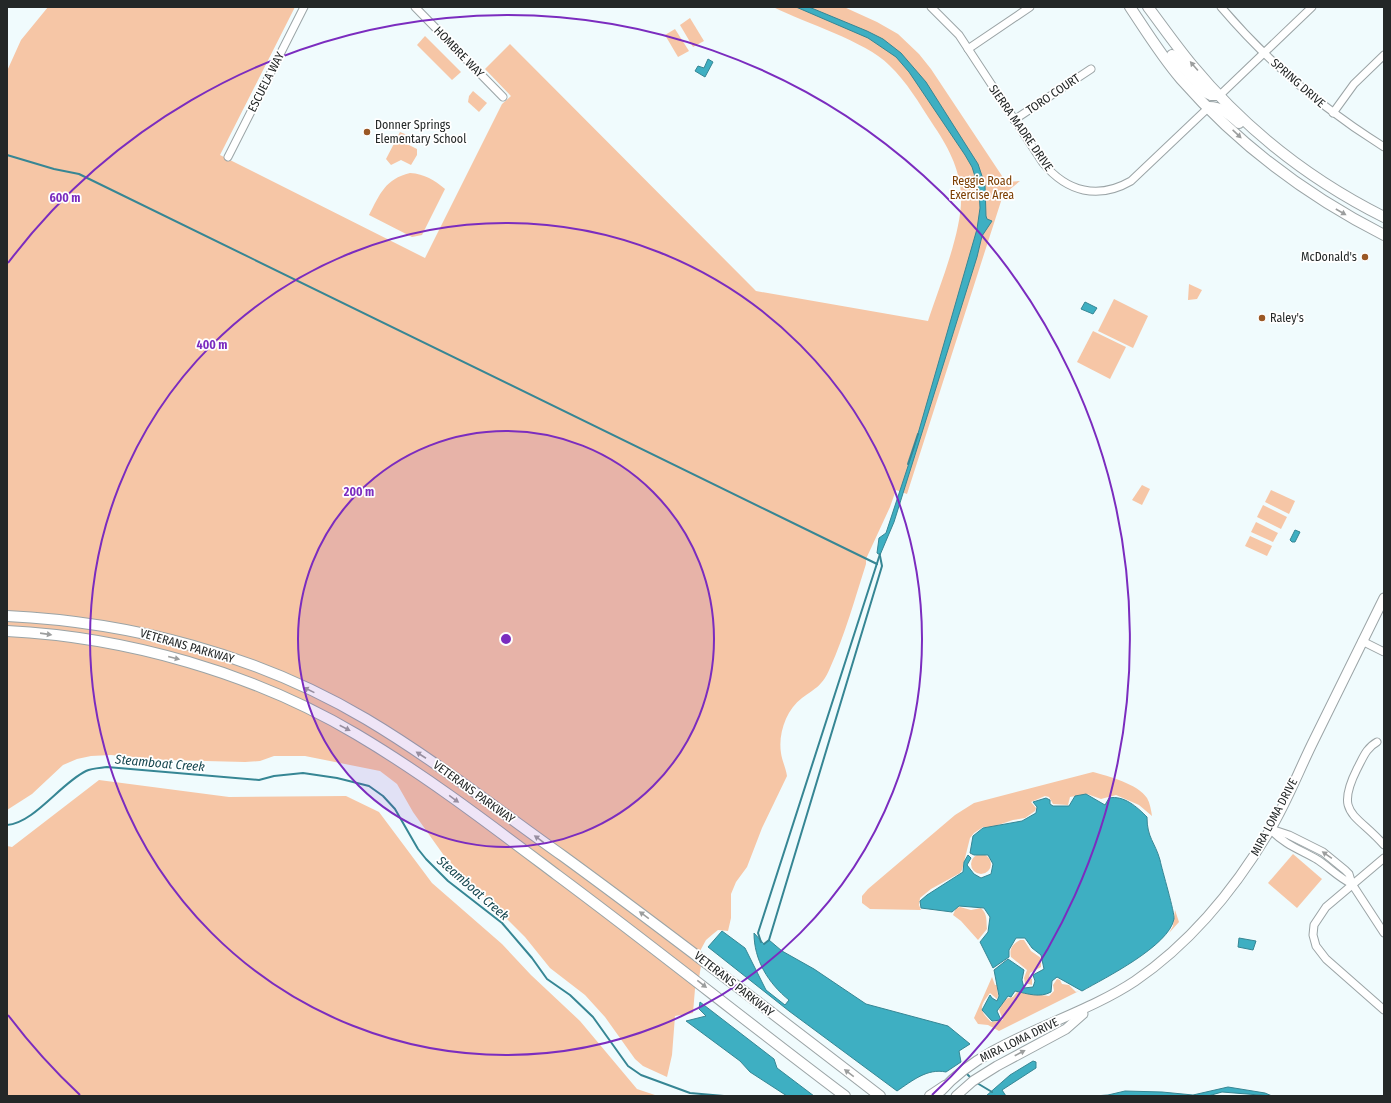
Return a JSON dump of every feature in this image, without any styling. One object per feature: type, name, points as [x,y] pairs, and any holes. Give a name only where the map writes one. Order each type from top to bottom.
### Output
[{"type":"main road","points":[[1148,7],[1192,66],[1247,123],[1304,170],[1339,193],[1384,217]]},
{"type":"main road","points":[[1133,11],[1145,18],[1195,83],[1211,96],[1220,95]]},
{"type":"main road","points":[[1133,11],[1181,78],[1208,107],[1252,148],[1284,174],[1323,202],[1384,235]]},
{"type":"main road","points":[[1208,107],[1216,107],[1224,110],[1295,169],[1304,170]]},
{"type":"main road","name":"MIRA LOMA DRIVE","points":[[936,1096],[957,1075],[1000,1047],[1090,1007],[1140,977],[1162,960],[1195,930],[1230,891],[1271,829],[1384,598]]},
{"type":"main road","name":"VETERANS PARKWAY","points":[[7,616],[42,617],[113,626],[181,642],[236,660],[305,688],[365,719],[450,774],[675,938],[880,1096]]},
{"type":"main road","name":"VETERANS PARKWAY","points":[[7,631],[40,633],[112,644],[176,658],[232,676],[298,704],[355,734],[440,788],[671,960],[845,1096]]},
{"type":"main road","name":"MIRA LOMA DRIVE","points":[[956,1096],[986,1073],[1066,1029],[1090,1007]]},
{"type":"main road","points":[[930,1096],[945,1086]]},
{"type":"street","name":"ESCUELA WAY","points":[[228,157],[304,7]]},
{"type":"street","name":"HOMBRE WAY","points":[[415,7],[503,96]]},
{"type":"street","name":"SIERRA MADRE DRIVE","points":[[931,7],[948,23],[968,49],[1043,163],[1058,178],[1076,188],[1099,192],[1121,187],[1131,181],[1208,107]]},
{"type":"street","points":[[968,49],[1030,7]]},
{"type":"street","name":"SPRING DRIVE","points":[[1221,7],[1286,75],[1333,113],[1384,147]]},
{"type":"street","points":[[1220,95],[1312,7]]},
{"type":"street","points":[[1333,113],[1354,84],[1384,55]]},
{"type":"street","name":"TORO COURT","points":[[1014,120],[1091,69]]},
{"type":"street","points":[[1362,641],[1384,652]]},
{"type":"street","points":[[1377,742],[1366,751],[1350,782],[1346,796],[1349,810],[1384,845]]},
{"type":"street","points":[[1271,829],[1289,834],[1322,852],[1345,870],[1349,874],[1352,884],[1384,932]]},
{"type":"street","points":[[1384,858],[1326,906],[1318,916],[1314,925],[1313,935],[1316,946],[1326,959],[1384,1010]]},
{"type":"green space","name":"Reggie Road Exercise Area","points":[[48,7],[295,7],[220,155],[425,258],[502,104],[511,96],[485,69],[510,44],[756,291],[928,321],[949,258],[961,209],[961,195],[958,175],[948,148],[907,86],[889,65],[878,56],[850,40],[773,7],[844,7],[877,22],[898,34],[919,54],[931,69],[1006,182],[1020,181],[1003,195],[907,494],[896,490],[890,507],[866,559],[866,564],[845,630],[825,678],[819,686],[796,703],[784,723],[780,746],[787,776],[762,828],[747,867],[736,882],[731,894],[731,918],[728,931],[718,930],[706,940],[700,951],[701,966],[695,989],[693,1013],[675,1016],[672,1055],[667,1077],[643,1066],[635,1059],[605,1017],[585,995],[550,968],[525,937],[445,857],[413,812],[397,784],[380,771],[305,756],[274,756],[260,761],[245,762],[166,760],[111,755],[91,756],[77,759],[63,765],[32,794],[7,810],[7,71],[21,40]]},
{"type":"green space","points":[[690,18],[704,41],[693,47],[680,25]]},
{"type":"green space","points":[[675,29],[689,51],[678,57],[665,35]]},
{"type":"green space","points":[[425,36],[461,72],[452,80],[417,45]]},
{"type":"green space","points":[[473,91],[487,103],[479,112],[468,102],[469,96]]},
{"type":"green space","points":[[400,132],[410,136],[407,144],[417,149],[417,155],[411,165],[401,160],[391,165],[386,159]]},
{"type":"green space","points":[[410,173],[429,178],[445,189],[422,235],[412,237],[369,215],[384,188],[395,179]]},
{"type":"green space","points":[[1189,284],[1202,290],[1197,299],[1188,300]]},
{"type":"green space","points":[[1114,299],[1148,316],[1133,348],[1098,331]]},
{"type":"green space","points":[[1093,331],[1126,347],[1110,379],[1077,362]]},
{"type":"green space","points":[[1142,485],[1150,489],[1142,505],[1132,500]]},
{"type":"green space","points":[[1271,490],[1295,501],[1289,514],[1265,502]]},
{"type":"green space","points":[[1263,505],[1287,517],[1281,529],[1257,517]]},
{"type":"green space","points":[[1256,522],[1278,533],[1273,542],[1251,532]]},
{"type":"green space","points":[[1250,536],[1272,546],[1267,556],[1245,546]]},
{"type":"green space","points":[[1093,772],[1122,781],[1143,793],[1150,804],[1152,816],[1139,805],[1116,795],[1101,799],[1087,794],[1070,797],[1068,805],[1053,804],[1049,797],[1045,796],[1031,802],[1036,808],[1035,811],[1025,818],[1013,820],[992,827],[983,827],[974,833],[970,838],[960,873],[931,889],[920,898],[919,905],[921,910],[870,909],[862,903],[862,896],[868,889],[955,815],[974,803]]},
{"type":"green space","points":[[99,780],[229,797],[346,796],[379,812],[432,883],[502,944],[531,975],[580,1021],[637,1089],[658,1096],[7,1096],[7,846],[12,847]]},
{"type":"green space","points":[[981,854],[988,857],[991,864],[988,871],[981,874],[974,871],[971,864],[974,857]]},
{"type":"green space","points":[[1293,854],[1322,879],[1297,908],[1268,883]]},
{"type":"green space","points":[[960,907],[971,910],[981,908],[985,913],[987,929],[978,940],[961,921],[953,915],[956,908]]},
{"type":"green space","points":[[1175,910],[1179,922],[1169,933],[1173,926]]},
{"type":"green space","points":[[1020,940],[1024,940],[1031,951],[1041,958],[1041,967],[1030,973],[1029,977],[1032,979],[1032,985],[1025,983],[1024,978],[1027,970],[1011,957],[1012,947]]},
{"type":"green space","points":[[992,977],[995,985],[997,985],[997,999],[990,993],[982,1005],[984,1014],[991,1022],[1003,1020],[999,1010],[1003,1002],[1008,998],[1013,997],[1017,992],[1049,996],[1054,991],[1053,985],[1057,979],[1060,980],[1062,984],[1069,985],[1076,992],[1079,991],[999,1031],[988,1025],[978,1024],[974,1018]]},
{"type":"water","points":[[796,7],[809,7],[867,31],[883,39],[901,53],[926,82],[978,164],[985,185],[986,216],[987,219],[992,221],[982,236],[977,257],[894,522],[880,555],[877,553],[879,538],[886,533],[913,451],[977,229],[980,208],[979,189],[972,167],[965,155],[909,72],[896,57],[868,38]]},
{"type":"water","points":[[708,59],[713,62],[705,77],[695,71],[698,66],[704,68]]},
{"type":"water","points":[[1085,302],[1097,308],[1093,314],[1081,309]]},
{"type":"water","points":[[1295,530],[1300,532],[1295,542],[1292,542],[1290,540]]},
{"type":"water","points":[[1086,794],[1105,805],[1109,798],[1120,798],[1135,806],[1147,817],[1148,830],[1160,860],[1173,909],[1174,919],[1170,929],[1161,940],[1135,960],[1082,991],[1057,977],[1052,981],[1051,992],[1047,994],[1034,995],[1015,991],[1011,997],[1008,996],[997,1011],[1001,1020],[992,1021],[982,1010],[990,995],[997,1001],[999,996],[994,970],[1008,959],[1024,970],[1022,980],[1024,988],[1033,987],[1035,981],[1033,975],[1044,969],[1041,955],[1032,948],[1025,938],[1016,938],[1009,950],[1009,957],[993,968],[980,942],[988,932],[990,917],[984,908],[959,906],[952,912],[921,908],[920,901],[963,872],[964,862],[968,855],[971,858],[967,865],[974,874],[981,878],[991,874],[993,864],[988,855],[974,855],[970,853],[973,836],[983,828],[1022,821],[1036,813],[1037,807],[1033,802],[1046,798],[1050,800],[1050,804],[1053,806],[1069,806],[1075,796]]},
{"type":"water","points":[[722,931],[745,948],[766,990],[785,1005],[789,1000],[775,986],[760,962],[754,933],[764,944],[769,940],[782,951],[814,969],[866,1004],[948,1026],[970,1044],[959,1051],[961,1062],[946,1072],[932,1072],[920,1076],[897,1091],[789,1011],[708,947]]},
{"type":"water","points":[[1239,938],[1256,941],[1253,950],[1238,947]]},
{"type":"water","points":[[700,1002],[774,1059],[777,1068],[814,1096],[787,1096],[750,1072],[740,1061],[686,1021],[706,1016],[699,1009]]},
{"type":"water","points":[[1033,1061],[1036,1062],[1036,1068],[1002,1090],[1006,1096],[986,1096],[1010,1075]]},
{"type":"water","points":[[1228,1087],[1265,1093],[1272,1096],[1222,1092],[1208,1096],[1094,1096],[1108,1095],[1125,1091],[1193,1095]]},
{"type":"waterway","points":[[7,155],[54,169],[79,174],[877,564]]},
{"type":"waterway","points":[[908,464],[918,434]]},
{"type":"waterway","points":[[761,942],[758,933],[880,554]]},
{"type":"waterway","points":[[764,944],[769,940],[882,566],[880,556]]},
{"type":"waterway","name":"Steamboat Creek","points":[[7,825],[17,823],[27,817],[67,784],[86,771],[107,767],[259,780],[274,776],[303,773],[337,778],[369,786],[383,796],[395,809],[418,849],[426,859],[448,881],[502,923],[532,958],[547,979],[570,995],[593,1017],[628,1066],[641,1075],[690,1093],[724,1096]]},
{"type":"waterway","points":[[965,1072],[972,1079]]},
{"type":"waterway","points":[[977,1083],[992,1092]]},
{"type":"place","name":"Donner Springs Elementary School","points":[[367,132]]},
{"type":"place","name":"McDonald's","points":[[1365,257]]},
{"type":"place","name":"Raley's","points":[[1262,318]]}]
